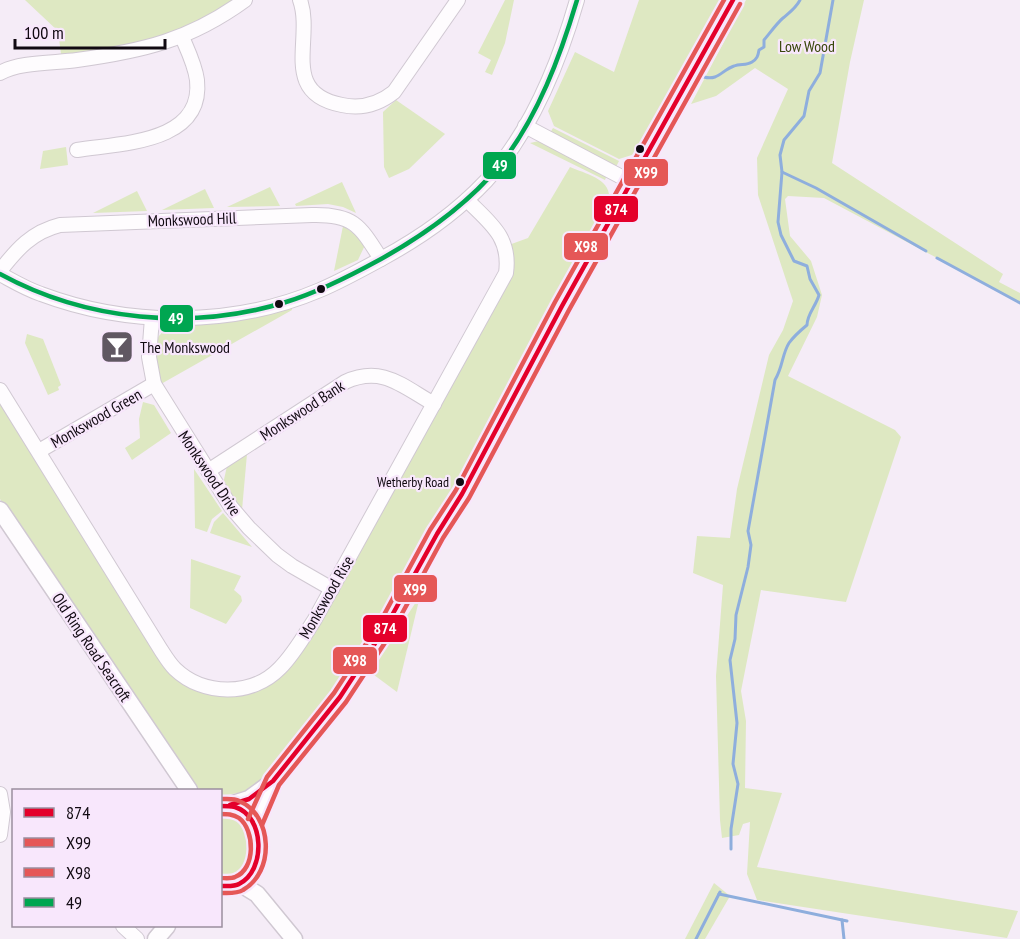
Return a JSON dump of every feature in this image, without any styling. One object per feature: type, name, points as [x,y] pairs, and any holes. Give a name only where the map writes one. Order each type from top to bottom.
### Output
[{"type":"main road","points":[[225,806],[249,799],[273,781],[340,697],[385,628],[462,494],[562,306],[733,0]]},
{"type":"main road","name":"Old Ring Road Seacroft","points":[[0,510],[186,788]]},
{"type":"main road","points":[[268,907],[260,887],[258,837],[255,822],[273,781]]},
{"type":"main road","points":[[225,806],[245,813],[255,822]]},
{"type":"main road","points":[[239,884],[252,871],[257,857]]},
{"type":"main road","points":[[222,886],[239,884],[257,894],[294,939]]},
{"type":"main road","points":[[156,939],[166,927]]},
{"type":"street","points":[[2,67],[113,55],[148,48],[182,37],[245,0]]},
{"type":"street","points":[[300,0],[302,69],[307,83],[328,103],[347,106],[363,106],[382,102],[394,92],[458,0]]},
{"type":"street","points":[[0,272],[41,295],[114,314],[152,318],[228,314],[275,305],[320,290],[426,234],[466,200],[500,163],[525,126],[541,96],[577,0]]},
{"type":"street","points":[[77,150],[157,137],[173,130],[184,120],[195,101],[197,86],[195,71],[182,37]]},
{"type":"street","points":[[525,126],[631,182]]},
{"type":"street","name":"Monkswood Rise","points":[[0,390],[174,668],[193,682],[212,688],[230,690],[264,681],[290,656],[332,589],[500,285],[507,266],[506,246],[500,234],[466,200]]},
{"type":"street","name":"Monkswood Hill","points":[[0,272],[24,242],[46,228],[60,225],[312,215],[331,215],[351,222],[361,230],[381,259]]},
{"type":"street","name":"Monkswood Drive","points":[[152,318],[149,357],[154,384],[208,471],[236,513],[263,543],[292,566],[332,589]]},
{"type":"street","name":"Monkswood Bank","points":[[208,471],[345,382],[361,375],[376,375],[390,379],[434,404]]},
{"type":"street","name":"Monkswood Green","points":[[39,452],[154,384]]},
{"type":"street","points":[[0,794],[5,831]]},
{"type":"street","points":[[124,927],[137,939]]},
{"type":"green space","points":[[25,0],[235,0],[193,26],[139,45],[68,56],[68,54],[61,54],[58,31]]},
{"type":"green space","points":[[505,0],[514,0],[505,43],[492,75],[485,72],[491,60],[478,53]]},
{"type":"green space","points":[[639,0],[724,0],[645,142],[642,141],[635,154],[619,159],[554,126],[548,111],[575,52],[614,72]]},
{"type":"green space","name":"Low Wood","points":[[746,0],[864,0],[832,163],[1003,274],[999,282],[1020,293],[1020,302],[824,198],[788,196],[785,199],[790,236],[811,261],[822,295],[817,317],[788,376],[895,430],[901,437],[846,602],[761,590],[741,691],[746,721],[745,788],[782,793],[757,867],[1018,911],[1007,938],[757,900],[747,874],[750,822],[743,824],[739,835],[722,838],[716,676],[723,585],[693,573],[697,536],[730,538],[737,489],[769,355],[783,330],[793,301],[758,195],[757,158],[788,89],[755,68],[716,96],[691,104]]},
{"type":"green space","points":[[396,100],[445,134],[409,169],[389,178],[384,167],[383,112]]},
{"type":"green space","points":[[553,128],[619,161],[616,167],[550,133]]},
{"type":"green space","points":[[539,141],[607,175],[605,180],[530,143]]},
{"type":"green space","points":[[66,147],[68,165],[40,169],[43,151]]},
{"type":"green space","points":[[570,167],[597,178],[606,187],[609,200],[381,623],[278,768],[249,791],[222,796],[222,789],[198,788],[191,783],[0,499],[0,390],[174,668],[230,690],[279,669],[499,285],[506,246],[528,238]]},
{"type":"green space","points":[[342,182],[356,213],[328,204],[296,206],[295,204]]},
{"type":"green space","points":[[270,187],[280,206],[227,207]]},
{"type":"green space","points":[[205,189],[214,208],[162,210]]},
{"type":"green space","points":[[137,191],[147,211],[93,213]]},
{"type":"green space","points":[[343,226],[365,245],[358,260],[334,271]]},
{"type":"green space","points":[[292,308],[161,384],[156,366],[155,347],[159,336],[170,325],[228,322]]},
{"type":"green space","points":[[27,334],[43,339],[61,385],[58,387],[59,390],[48,395],[25,343]]},
{"type":"green space","points":[[143,402],[154,405],[171,433],[132,460],[125,448],[140,438],[139,419]]},
{"type":"green space","points":[[247,454],[242,510],[223,484],[227,466]]},
{"type":"green space","points":[[194,469],[222,511],[212,519],[207,532],[195,528]]},
{"type":"green space","points":[[223,513],[252,547],[210,533],[214,522]]},
{"type":"green space","points":[[191,559],[241,576],[234,590],[241,596],[242,601],[226,624],[190,608]]},
{"type":"green space","points":[[420,596],[397,692],[370,672]]},
{"type":"green space","points":[[222,810],[239,816],[245,824],[251,844],[246,864],[232,876],[222,877]]},
{"type":"green space","points":[[714,883],[730,896],[705,939],[685,939]]},
{"type":"waterway","points":[[704,77],[713,78],[734,66],[754,61],[759,50],[764,47],[764,40],[800,0]]},
{"type":"waterway","points":[[731,849],[731,829],[738,784],[733,764],[737,723],[730,660],[735,639],[736,615],[748,567],[751,545],[748,531],[775,380],[789,343],[807,325],[808,317],[819,295],[810,279],[807,266],[794,261],[781,235],[778,222],[782,172],[780,155],[784,140],[804,116],[809,91],[820,73],[833,0]]},
{"type":"waterway","points":[[782,172],[816,188],[926,251]]},
{"type":"waterway","points":[[937,258],[1020,303]]},
{"type":"waterway","points":[[696,939],[720,892]]},
{"type":"waterway","points":[[719,894],[847,921]]},
{"type":"waterway","points":[[842,920],[844,939]]},
{"type":"transit line","name":"49","points":[[0,274],[33,290],[104,311],[177,318],[250,311],[286,302],[334,283],[381,259],[430,229],[475,192],[501,164],[537,106],[563,43],[577,0]]},
{"type":"transit line","name":"X98","points":[[248,819],[267,777],[334,693],[379,624],[430,530],[456,490],[555,302],[724,0]]},
{"type":"transit line","name":"874","points":[[230,805],[249,799],[273,781],[340,697],[385,628],[462,494],[562,306],[733,0]]},
{"type":"transit line","name":"X99","points":[[262,825],[279,785],[346,702],[392,632],[443,538],[469,498],[569,310],[740,4]]},
{"type":"transit line","name":"X98","points":[[222,799],[237,800],[250,808],[264,831],[266,844],[261,870],[253,882],[241,891],[222,893]]},
{"type":"transit line","name":"874","points":[[222,806],[235,807],[245,812],[257,832],[258,844],[258,856],[248,877],[237,885],[222,886]]},
{"type":"transit line","name":"X99","points":[[222,814],[239,818],[244,824],[248,831],[251,849],[250,858],[242,873],[233,878],[222,878]]},
{"type":"place","name":"The Monkswood","points":[[117,347]]},
{"type":"place","name":"Wetherby Road","points":[[460,482]]}]
